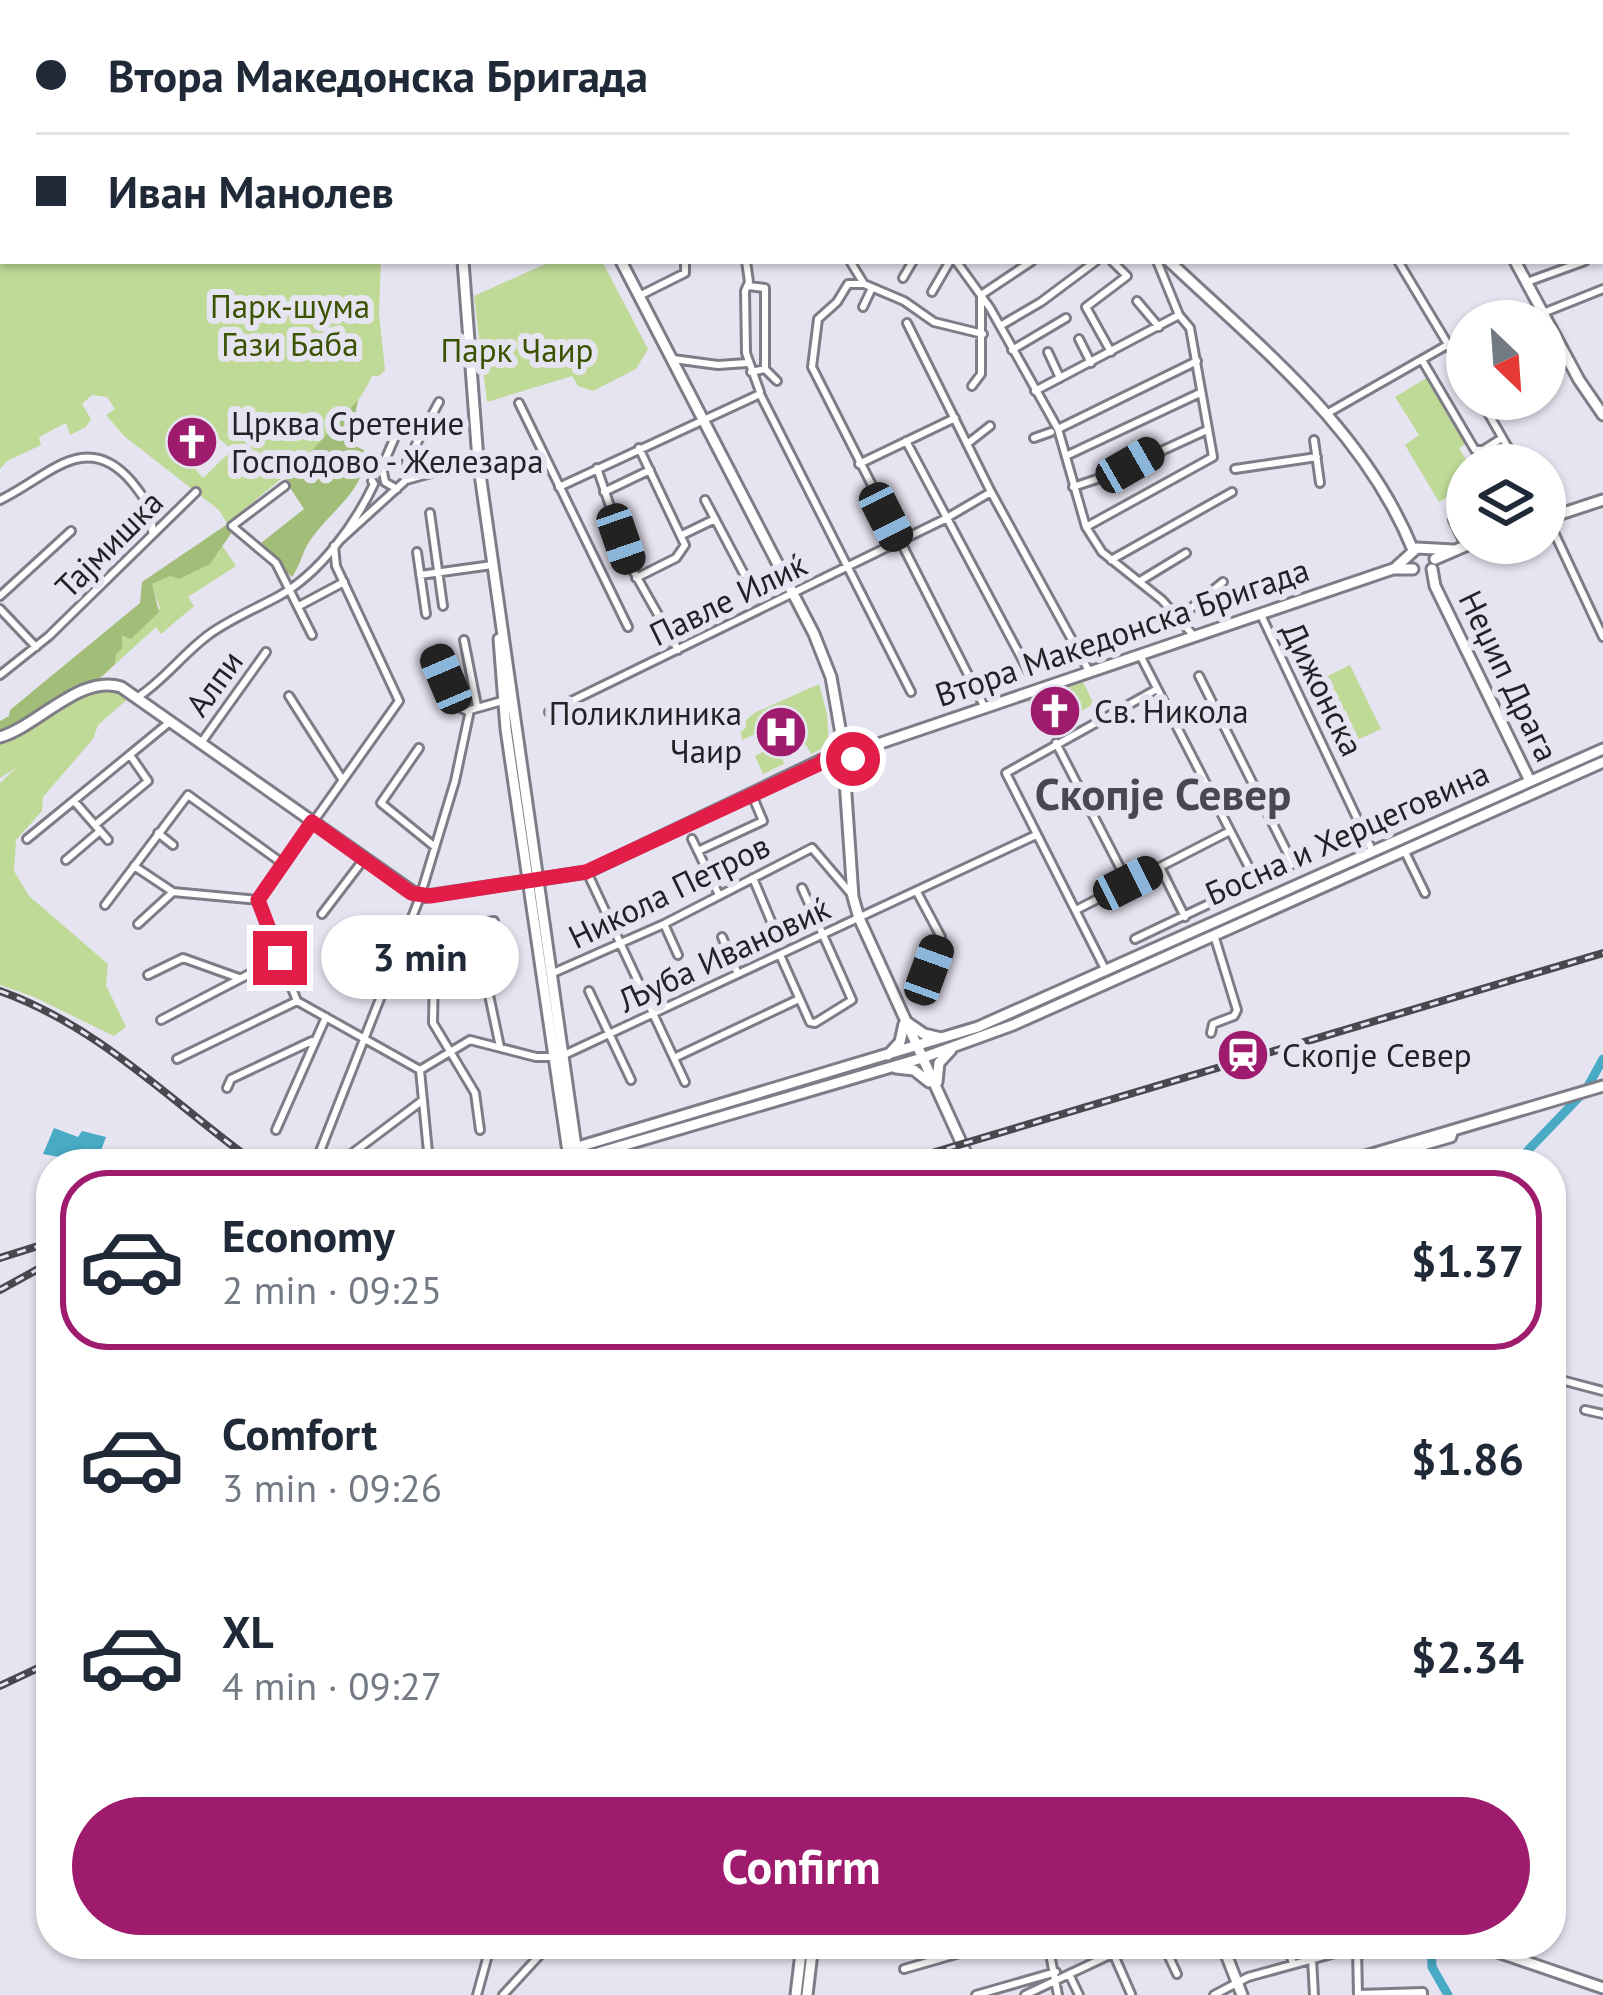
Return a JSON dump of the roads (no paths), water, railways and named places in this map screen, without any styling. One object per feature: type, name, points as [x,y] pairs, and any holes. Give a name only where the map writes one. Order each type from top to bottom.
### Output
[{"type":"street","points":[[463,264],[478,460],[573,1149]]},
{"type":"street","points":[[626,264],[794,594],[831,677],[842,734],[853,897],[964,1149]]},
{"type":"street","points":[[639,296],[685,273],[685,264]]},
{"type":"street","points":[[746,264],[748,363],[910,692]]},
{"type":"street","points":[[852,264],[868,286],[863,307]]},
{"type":"street","points":[[903,278],[911,264]]},
{"type":"street","points":[[932,292],[956,264],[981,295],[1067,455],[1086,527],[1111,560],[1140,581],[1194,636]]},
{"type":"street","points":[[981,295],[1027,264]]},
{"type":"street","points":[[1000,326],[1092,264]]},
{"type":"street","points":[[1111,352],[1086,307],[1127,276],[1115,264]]},
{"type":"street","points":[[1086,527],[1213,457],[1190,328],[1179,315],[1158,264]]},
{"type":"street","points":[[1172,264],[1328,413],[1367,463],[1422,559],[1446,552]]},
{"type":"street","points":[[1400,264],[1446,341]]},
{"type":"street","points":[[1521,264],[1537,300]]},
{"type":"street","points":[[1527,282],[1577,264]]},
{"type":"street","points":[[983,334],[934,322],[904,301],[868,286],[848,284],[818,319],[812,367],[984,706]]},
{"type":"street","points":[[747,286],[764,288],[765,370],[777,381]]},
{"type":"street","points":[[1566,305],[1603,289]]},
{"type":"street","points":[[972,386],[981,374],[981,295]]},
{"type":"street","points":[[1137,301],[1159,327]]},
{"type":"street","points":[[1035,391],[1179,315]]},
{"type":"street","points":[[1012,350],[1066,318]]},
{"type":"street","points":[[907,323],[991,492],[1089,670]]},
{"type":"street","points":[[1079,339],[1091,363]]},
{"type":"street","points":[[1328,413],[1446,345]]},
{"type":"street","points":[[1048,352],[1060,378]]},
{"type":"street","points":[[1566,352],[1603,415]]},
{"type":"street","points":[[673,359],[748,363]]},
{"type":"street","points":[[1422,359],[1472,444]]},
{"type":"street","points":[[1034,438],[1197,361]]},
{"type":"street","points":[[752,372],[765,370]]},
{"type":"street","points":[[1067,455],[1200,393]]},
{"type":"street","points":[[559,487],[760,394]]},
{"type":"street","points":[[406,480],[406,463],[439,402]]},
{"type":"street","points":[[519,404],[628,627]]},
{"type":"street","points":[[859,464],[955,418]]},
{"type":"street","points":[[1492,420],[1506,444]]},
{"type":"street","points":[[967,443],[990,427]]},
{"type":"street","points":[[397,489],[383,480],[381,471],[398,430]]},
{"type":"street","points":[[1073,487],[1109,476],[1207,430]]},
{"type":"street","points":[[1493,444],[1502,438]]},
{"type":"street","points":[[1314,440],[1321,483]]},
{"type":"street","points":[[907,442],[1031,676]]},
{"type":"street","points":[[636,578],[682,554],[685,545],[639,448]]},
{"type":"street","points":[[0,500],[76,458],[98,456],[112,462],[148,503],[151,534]]},
{"type":"street","points":[[1235,469],[1317,458]]},
{"type":"street","points":[[138,698],[164,680],[205,637],[291,588],[406,480],[478,460]]},
{"type":"street","points":[[597,468],[636,578],[678,650]]},
{"type":"street","points":[[604,492],[650,470]]},
{"type":"street","points":[[258,900],[399,699],[335,563],[335,545],[369,495],[372,481]]},
{"type":"street","points":[[285,486],[232,526],[273,559],[312,635]]},
{"type":"street","name":"Тајмишка","points":[[0,675],[36,647],[196,492]]},
{"type":"street","name":"Павле Илиќ","points":[[549,712],[945,519],[991,492]]},
{"type":"street","points":[[1111,560],[1232,492]]},
{"type":"street","points":[[705,500],[744,574]]},
{"type":"street","points":[[1566,511],[1603,500]]},
{"type":"street","points":[[430,513],[443,606]]},
{"type":"street","points":[[682,535],[715,519]]},
{"type":"street","points":[[0,596],[71,531]]},
{"type":"street","points":[[417,552],[426,614]]},
{"type":"street","points":[[1140,581],[1186,553]]},
{"type":"street","name":"Втора Македонска Бригада","points":[[420,897],[586,872],[819,764],[1422,559]]},
{"type":"street","name":"Неџип Драга","points":[[1422,559],[1532,785]]},
{"type":"street","points":[[1566,559],[1603,637]]},
{"type":"street","points":[[420,574],[492,565]]},
{"type":"street","points":[[298,606],[344,582]]},
{"type":"street","points":[[1178,618],[1222,582]]},
{"type":"street","points":[[495,586],[502,700],[554,973],[559,1056]]},
{"type":"street","points":[[0,609],[36,647]]},
{"type":"street","name":"Дижонска","points":[[1261,613],[1372,850]]},
{"type":"street","points":[[321,1149],[420,897],[455,781],[473,709],[464,640]]},
{"type":"street","name":"Алпи","points":[[201,743],[266,652]]},
{"type":"street","points":[[435,653],[459,707],[473,709],[502,700]]},
{"type":"street","points":[[1139,654],[1257,884]]},
{"type":"street","points":[[1135,939],[1291,868],[1292,860],[1199,676]]},
{"type":"street","points":[[0,736],[101,685],[116,685],[420,897]]},
{"type":"street","points":[[1106,971],[1006,772],[1157,689]]},
{"type":"street","points":[[289,696],[342,779]]},
{"type":"street","name":"Алпи","points":[[28,839],[171,721]]},
{"type":"street","points":[[1056,743],[1128,883]]},
{"type":"street","points":[[419,748],[381,803],[435,847]]},
{"type":"street","name":"Босна и Херцеговина","points":[[597,1149],[951,1043],[1214,935],[1403,849],[1603,749]]},
{"type":"street","points":[[1503,792],[1514,774],[1517,754],[1533,765],[1557,768]]},
{"type":"street","points":[[66,860],[148,781],[130,755]]},
{"type":"street","name":"Босна и Херцеговина","points":[[951,1043],[1503,792],[1603,761]]},
{"type":"street","points":[[105,905],[188,795],[282,863]]},
{"type":"street","points":[[698,851],[763,821],[752,795]]},
{"type":"street","points":[[74,801],[108,840]]},
{"type":"street","points":[[1076,910],[1230,831]]},
{"type":"street","points":[[158,833],[173,845]]},
{"type":"street","name":"Љуба Ивановиќ","points":[[559,1056],[1036,835]]},
{"type":"street","points":[[692,839],[719,895]]},
{"type":"street","name":"Никола Петров","points":[[554,973],[664,924],[812,848],[853,897]]},
{"type":"street","points":[[1403,849],[1424,893]]},
{"type":"street","points":[[322,914],[364,859]]},
{"type":"street","points":[[134,866],[172,892],[258,900]]},
{"type":"street","points":[[1160,867],[1185,917]]},
{"type":"street","points":[[586,872],[685,1082]]},
{"type":"street","points":[[752,878],[773,926]]},
{"type":"street","points":[[780,955],[807,1019],[815,1023],[852,1000],[802,888]]},
{"type":"street","points":[[138,924],[172,892]]},
{"type":"street","points":[[917,892],[941,937],[929,970]]},
{"type":"street","points":[[258,900],[297,1000],[420,1070]]},
{"type":"street","points":[[403,937],[494,921]]},
{"type":"street","points":[[664,924],[678,955]]},
{"type":"street","points":[[1211,1033],[1213,1024],[1234,1016],[1237,1010],[1214,935]]},
{"type":"street","points":[[722,937],[738,974]]},
{"type":"street","points":[[481,957],[500,1047]]},
{"type":"street","points":[[148,975],[183,958],[239,978]]},
{"type":"street","points":[[160,1020],[280,958]]},
{"type":"street","points":[[434,974],[434,1023],[475,1093],[480,1130]]},
{"type":"street","name":"Љуба Ивановиќ","points":[[589,991],[631,1080]]},
{"type":"street","points":[[674,1058],[799,999]]},
{"type":"street","points":[[177,1059],[297,1000]]},
{"type":"street","points":[[276,1130],[326,1017]]},
{"type":"street","points":[[904,1019],[924,1034],[951,1043],[937,1070],[944,1104]]},
{"type":"street","points":[[904,1019],[900,1042],[883,1063],[921,1074],[944,1104]]},
{"type":"street","points":[[227,1088],[231,1079],[315,1040]]},
{"type":"street","points":[[420,1070],[470,1040],[559,1056]]},
{"type":"street","points":[[420,1070],[428,1149]]},
{"type":"street","points":[[1398,1149],[1603,1086]]},
{"type":"street","points":[[358,1149],[423,1100]]},
{"type":"street","points":[[568,1124],[603,1146]]},
{"type":"street","points":[[597,1149],[603,1146]]},
{"type":"street","points":[[1566,1381],[1603,1391]]},
{"type":"street","points":[[1585,1410],[1603,1414]]},
{"type":"street","points":[[477,1995],[487,1959]]},
{"type":"street","points":[[503,1995],[536,1959]]},
{"type":"street","points":[[796,1995],[800,1959]]},
{"type":"street","points":[[807,1995],[811,1959]]},
{"type":"street","points":[[904,1970],[941,1959]]},
{"type":"street","points":[[1052,1959],[1058,1995]]},
{"type":"street","points":[[976,1995],[1069,1975],[1103,1959]]},
{"type":"street","points":[[1115,1959],[1131,1994]]},
{"type":"street","points":[[1170,1959],[1177,1974]]},
{"type":"street","points":[[1229,1959],[1242,1995]]},
{"type":"street","points":[[1291,1959],[1292,1964]]},
{"type":"street","points":[[1214,1995],[1238,1980],[1312,1959],[1314,1995]]},
{"type":"street","points":[[1357,1959],[1358,1995],[1423,1991],[1423,1995]]},
{"type":"street","points":[[1518,1959],[1603,1988]]},
{"type":"street","points":[[1024,1995],[1056,1975]]},
{"type":"street","points":[[1069,1975],[1079,1995]]},
{"type":"water","points":[[54,1128],[78,1137],[82,1131],[106,1137],[102,1149],[45,1149]]},
{"type":"waterway","points":[[1529,1149],[1586,1090],[1603,1059]]},
{"type":"waterway","points":[[1432,1959],[1448,1995]]},
{"type":"railway","points":[[945,1149],[1603,953]]},
{"type":"railway","points":[[0,991],[37,1006],[103,1045],[238,1149]]},
{"type":"railway","points":[[0,1258],[36,1247]]},
{"type":"railway","points":[[0,1290],[36,1270]]},
{"type":"railway","points":[[0,1686],[36,1669]]},
{"type":"place","name":"Црква Сретение Господово - Железара","points":[[192,442]]},
{"type":"place","name":"Св. Никола","points":[[1055,711]]},
{"type":"place","name":"Поликлиника Чаир","points":[[781,732]]},
{"type":"place","name":"Скопје Север","points":[[1243,1055]]},
{"type":"district","name":"Скопје Север","points":[[1163,794]]},
{"type":"park label","name":"Парк-шума Гази Баба","points":[[290,325]]},
{"type":"park label","name":"Парк Чаир","points":[[517,350]]}]
